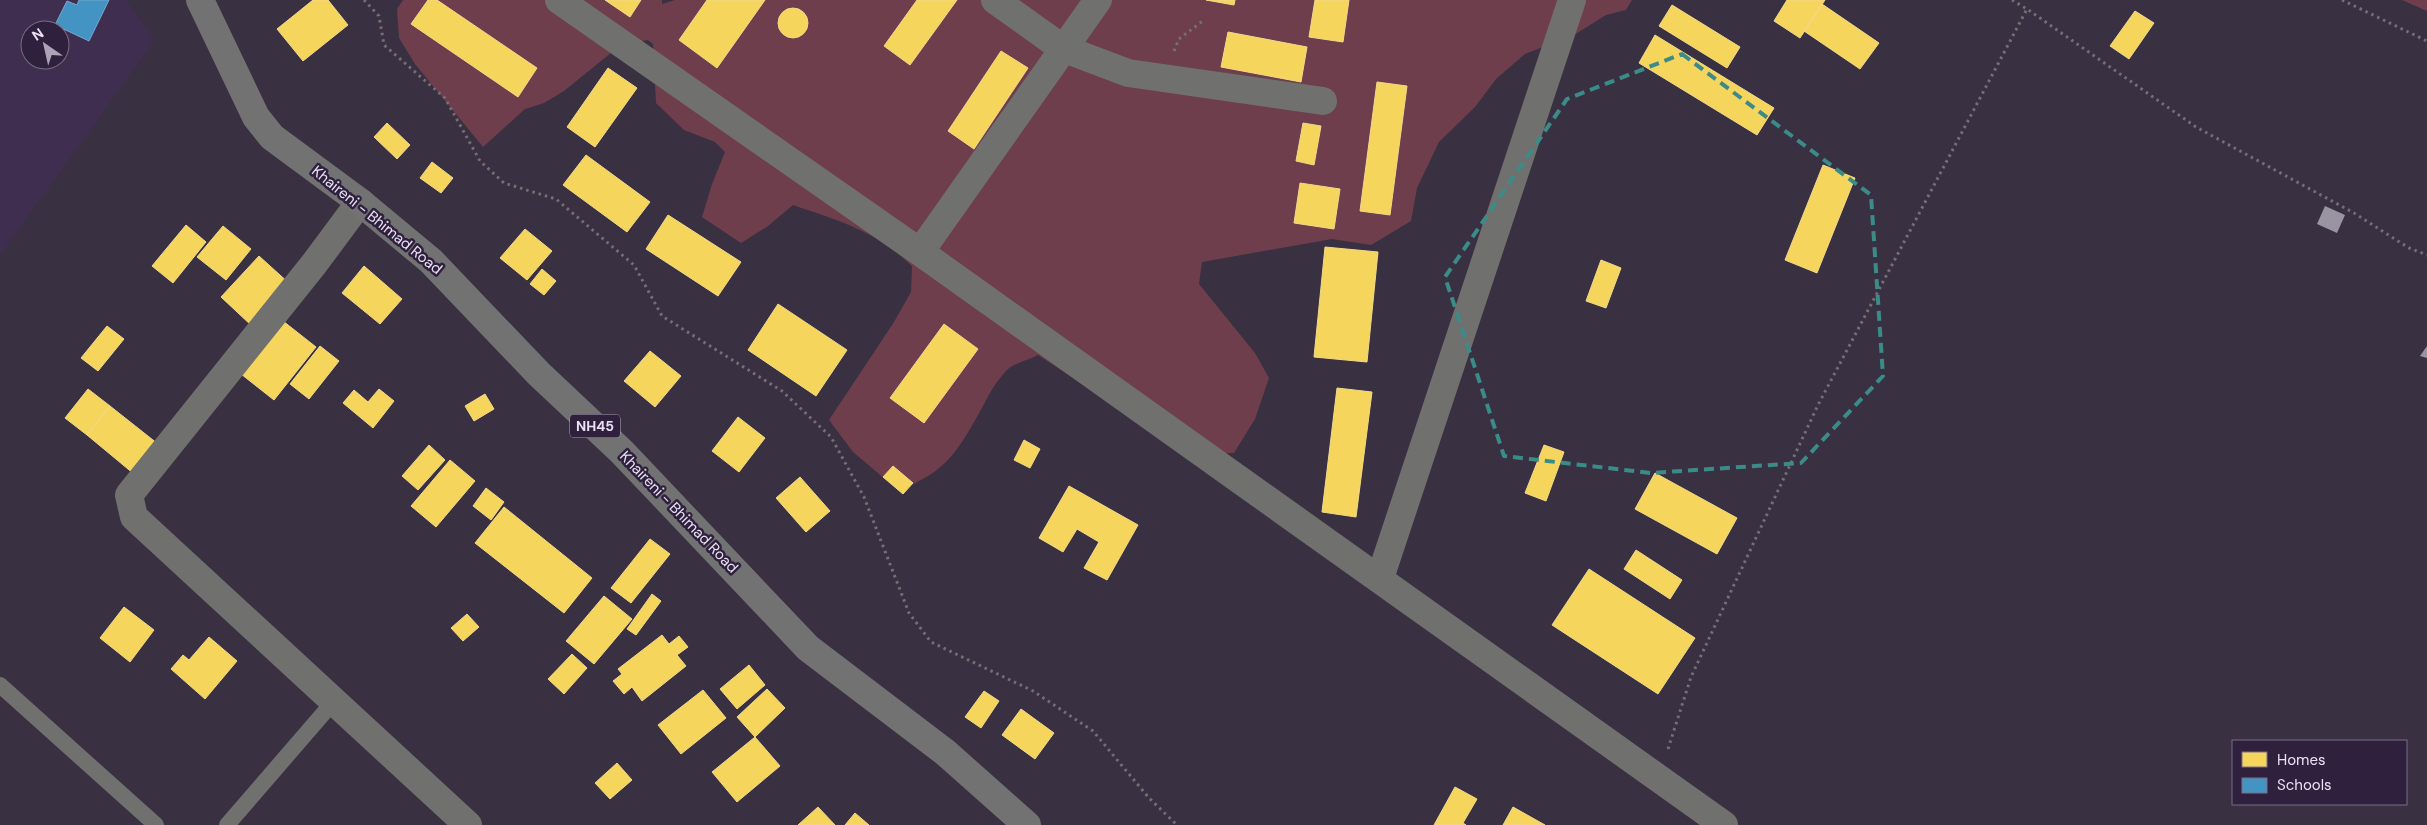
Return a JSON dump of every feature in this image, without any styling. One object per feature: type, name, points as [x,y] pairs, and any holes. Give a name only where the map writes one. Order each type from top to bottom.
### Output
[{"type":"main road","name":"Khaireni - Bhimad Road","points":[[200,0],[256,117],[272,137],[360,202],[432,261],[539,374],[622,452],[808,648],[946,753],[1027,825]]},
{"type":"street","points":[[559,0],[920,252],[1724,825]]},
{"type":"street","points":[[995,0],[1062,48],[1128,73],[1323,101]]},
{"type":"street","points":[[920,252],[1062,48],[1098,0]]},
{"type":"street","points":[[1380,578],[1572,0]]},
{"type":"street","points":[[360,202],[314,264],[130,496],[134,517],[335,700],[456,821]]},
{"type":"lane","points":[[0,685],[156,825]]},
{"type":"lane","points":[[227,825],[335,700]]},
{"type":"path","points":[[364,0],[379,16],[384,45],[445,98],[480,161],[498,178],[504,183],[556,199],[634,265],[662,316],[782,391],[831,437],[864,496],[909,613],[931,642],[1034,691],[1093,731],[1149,798],[1177,825]]},
{"type":"path","points":[[2012,0],[2027,8],[2196,127],[2354,213],[2409,248],[2427,255]]},
{"type":"path","points":[[2342,0],[2427,42]]},
{"type":"path","points":[[1659,778],[1691,677],[1818,405],[2027,8]]},
{"type":"path","points":[[1161,78],[1179,39],[1204,20]]},
{"type":"highlighted area","points":[[1682,54],[1871,195],[1883,376],[1801,463],[1651,473],[1504,456],[1445,277],[1567,99]]},
{"type":"shaded area","points":[[0,0],[126,0],[155,40],[0,255]]},
{"type":"shaded area","points":[[403,0],[662,0],[662,4],[675,0],[1632,0],[1626,10],[1606,15],[1574,35],[1525,54],[1496,79],[1475,107],[1439,142],[1417,188],[1411,221],[1371,245],[1332,239],[1202,262],[1199,284],[1255,353],[1269,378],[1255,419],[1234,453],[1189,454],[1038,355],[1014,365],[1003,374],[950,458],[929,476],[898,490],[853,452],[829,420],[894,322],[911,292],[912,266],[885,244],[857,228],[793,205],[768,226],[741,243],[702,217],[712,184],[725,152],[715,142],[684,130],[656,103],[653,44],[648,40],[622,44],[564,91],[544,103],[525,109],[483,147],[415,64],[399,38],[397,9]]},
{"type":"shaded area","points":[[2402,0],[2427,0],[2427,11]]},
{"type":"building: Homes","points":[[313,0],[328,0],[348,25],[303,61],[277,29]]},
{"type":"building: Homes","points":[[428,0],[437,0],[537,68],[518,97],[411,24]]},
{"type":"building: Homes","points":[[605,0],[641,0],[630,17]]},
{"type":"building: Homes","points":[[707,0],[765,0],[717,68],[679,40]]},
{"type":"building: Homes","points":[[917,0],[957,0],[910,65],[884,46]]},
{"type":"building: Homes","points":[[1206,0],[1235,0],[1234,5]]},
{"type":"building: Homes","points":[[1315,0],[1349,0],[1343,42],[1309,37]]},
{"type":"building: Homes","points":[[1787,0],[1825,0],[1800,38],[1774,21]]},
{"type":"building: Homes","points":[[1822,4],[1879,43],[1860,69],[1804,31]]},
{"type":"building: Homes","points":[[1672,5],[1740,47],[1727,68],[1659,26]]},
{"type":"building: Homes","points":[[793,8],[804,12],[808,23],[804,34],[793,38],[782,34],[778,23],[782,12]]},
{"type":"building: Homes","points":[[2135,11],[2154,23],[2129,59],[2110,46]]},
{"type":"building: Homes","points":[[1228,32],[1307,47],[1301,82],[1221,67]]},
{"type":"building: Homes","points":[[1655,35],[1774,108],[1757,135],[1639,63]]},
{"type":"building: Homes","points":[[1001,51],[1028,68],[974,149],[948,131]]},
{"type":"building: Homes","points":[[608,68],[637,88],[595,147],[567,127]]},
{"type":"building: Homes","points":[[1377,82],[1407,86],[1390,215],[1360,211]]},
{"type":"building: Homes","points":[[387,123],[410,145],[397,159],[374,137]]},
{"type":"building: Homes","points":[[1303,123],[1321,126],[1314,165],[1296,161]]},
{"type":"building: Homes","points":[[586,155],[650,202],[627,232],[563,185]]},
{"type":"building: Homes","points":[[432,162],[453,178],[441,193],[420,178]]},
{"type":"building: Homes","points":[[1823,165],[1855,178],[1817,273],[1785,260]]},
{"type":"building: Homes","points":[[1300,183],[1340,189],[1334,229],[1294,223]]},
{"type":"building: Homes","points":[[668,215],[741,262],[718,296],[646,249]]},
{"type":"building: Homes","points":[[186,225],[206,242],[173,283],[152,266]]},
{"type":"building: Homes","points":[[223,226],[251,249],[226,280],[197,257]]},
{"type":"building: Homes","points":[[525,229],[552,251],[527,280],[500,258]]},
{"type":"building: Homes","points":[[1325,247],[1378,252],[1367,362],[1314,357]]},
{"type":"building: Homes","points":[[259,256],[291,285],[252,326],[221,297]]},
{"type":"building: Homes","points":[[1601,260],[1621,268],[1606,308],[1586,301]]},
{"type":"building: Homes","points":[[364,266],[402,299],[380,324],[342,293]]},
{"type":"building: Homes","points":[[542,269],[556,281],[544,295],[530,284]]},
{"type":"building: Homes","points":[[778,304],[847,350],[816,396],[748,350]]},
{"type":"building: Homes","points":[[283,321],[316,347],[274,400],[241,374]]},
{"type":"building: Homes","points":[[944,324],[978,349],[924,423],[890,398]]},
{"type":"building: Homes","points":[[107,326],[124,339],[98,371],[81,358]]},
{"type":"building: Homes","points":[[320,346],[339,361],[309,399],[290,384]]},
{"type":"building: Homes","points":[[650,351],[681,376],[655,407],[624,381]]},
{"type":"building: Homes","points":[[1337,388],[1372,392],[1356,517],[1322,512]]},
{"type":"building: Homes","points":[[88,389],[110,406],[87,435],[65,418]]},
{"type":"building: Homes","points":[[379,389],[394,401],[373,428],[343,403],[354,390],[368,402]]},
{"type":"building: Homes","points":[[485,394],[494,409],[474,421],[465,406]]},
{"type":"building: Homes","points":[[110,406],[158,444],[134,474],[87,435]]},
{"type":"building: Homes","points":[[738,417],[765,438],[739,472],[712,451]]},
{"type":"building: Homes","points":[[1024,440],[1040,449],[1030,468],[1014,460]]},
{"type":"building: Homes","points":[[429,445],[445,460],[418,490],[402,476]]},
{"type":"building: Homes","points":[[1544,445],[1564,452],[1546,501],[1525,493]]},
{"type":"building: Homes","points":[[450,460],[475,481],[436,527],[411,506]]},
{"type":"building: Homes","points":[[893,466],[913,483],[903,494],[883,477]]},
{"type":"building: Homes","points":[[1655,473],[1737,518],[1717,554],[1635,509]]},
{"type":"building: Homes","points":[[800,477],[830,511],[806,532],[776,498]]},
{"type":"building: Homes","points":[[1069,486],[1138,525],[1107,580],[1084,568],[1099,542],[1077,529],[1063,552],[1039,538]]},
{"type":"building: Homes","points":[[486,488],[504,502],[491,520],[473,506]]},
{"type":"building: Homes","points":[[504,507],[592,578],[564,613],[475,543]]},
{"type":"building: Homes","points":[[650,539],[670,554],[631,603],[611,588]]},
{"type":"building: Homes","points":[[1636,550],[1682,580],[1670,599],[1624,569]]},
{"type":"building: Homes","points":[[1589,569],[1695,638],[1658,694],[1552,625]]},
{"type":"building: Homes","points":[[652,594],[661,601],[636,635],[627,629]]},
{"type":"building: Homes","points":[[604,596],[632,619],[594,664],[566,641]]},
{"type":"building: Homes","points":[[124,607],[154,630],[130,662],[100,638]]},
{"type":"building: Homes","points":[[467,614],[479,627],[463,641],[451,628]]},
{"type":"building: Homes","points":[[662,635],[669,644],[679,636],[688,647],[677,655],[686,666],[642,701],[632,687],[624,694],[613,681],[622,674],[618,669]]},
{"type":"building: Homes","points":[[209,637],[237,661],[205,699],[171,669],[183,655],[189,660]]},
{"type":"building: Homes","points":[[572,654],[587,668],[564,694],[548,679]]},
{"type":"building: Homes","points":[[749,665],[765,685],[737,709],[720,689]]},
{"type":"building: Homes","points":[[767,689],[785,708],[755,737],[737,717]]},
{"type":"building: Homes","points":[[703,690],[726,718],[681,754],[658,725]]},
{"type":"building: Homes","points":[[984,691],[999,701],[981,728],[965,717]]},
{"type":"building: Homes","points":[[1021,709],[1054,733],[1035,759],[1002,735]]},
{"type":"building: Homes","points":[[755,737],[780,766],[737,802],[712,772]]},
{"type":"building: Homes","points":[[617,763],[632,780],[610,799],[595,783]]},
{"type":"building: Homes","points":[[1455,787],[1477,799],[1463,823],[1466,825],[1434,825]]},
{"type":"building: Homes","points":[[818,807],[835,825],[798,825]]},
{"type":"building: Homes","points":[[1513,807],[1545,825],[1503,825]]},
{"type":"building: Homes","points":[[855,813],[869,825],[845,825]]},
{"type":"building: Schools","points":[[79,0],[109,0],[89,41],[70,32],[70,20],[58,20],[67,1],[77,5]]},
{"type":"building: Other","points":[[2325,206],[2345,215],[2337,233],[2317,224]]},
{"type":"building: Other","points":[[2427,346],[2427,358],[2420,356]]}]
